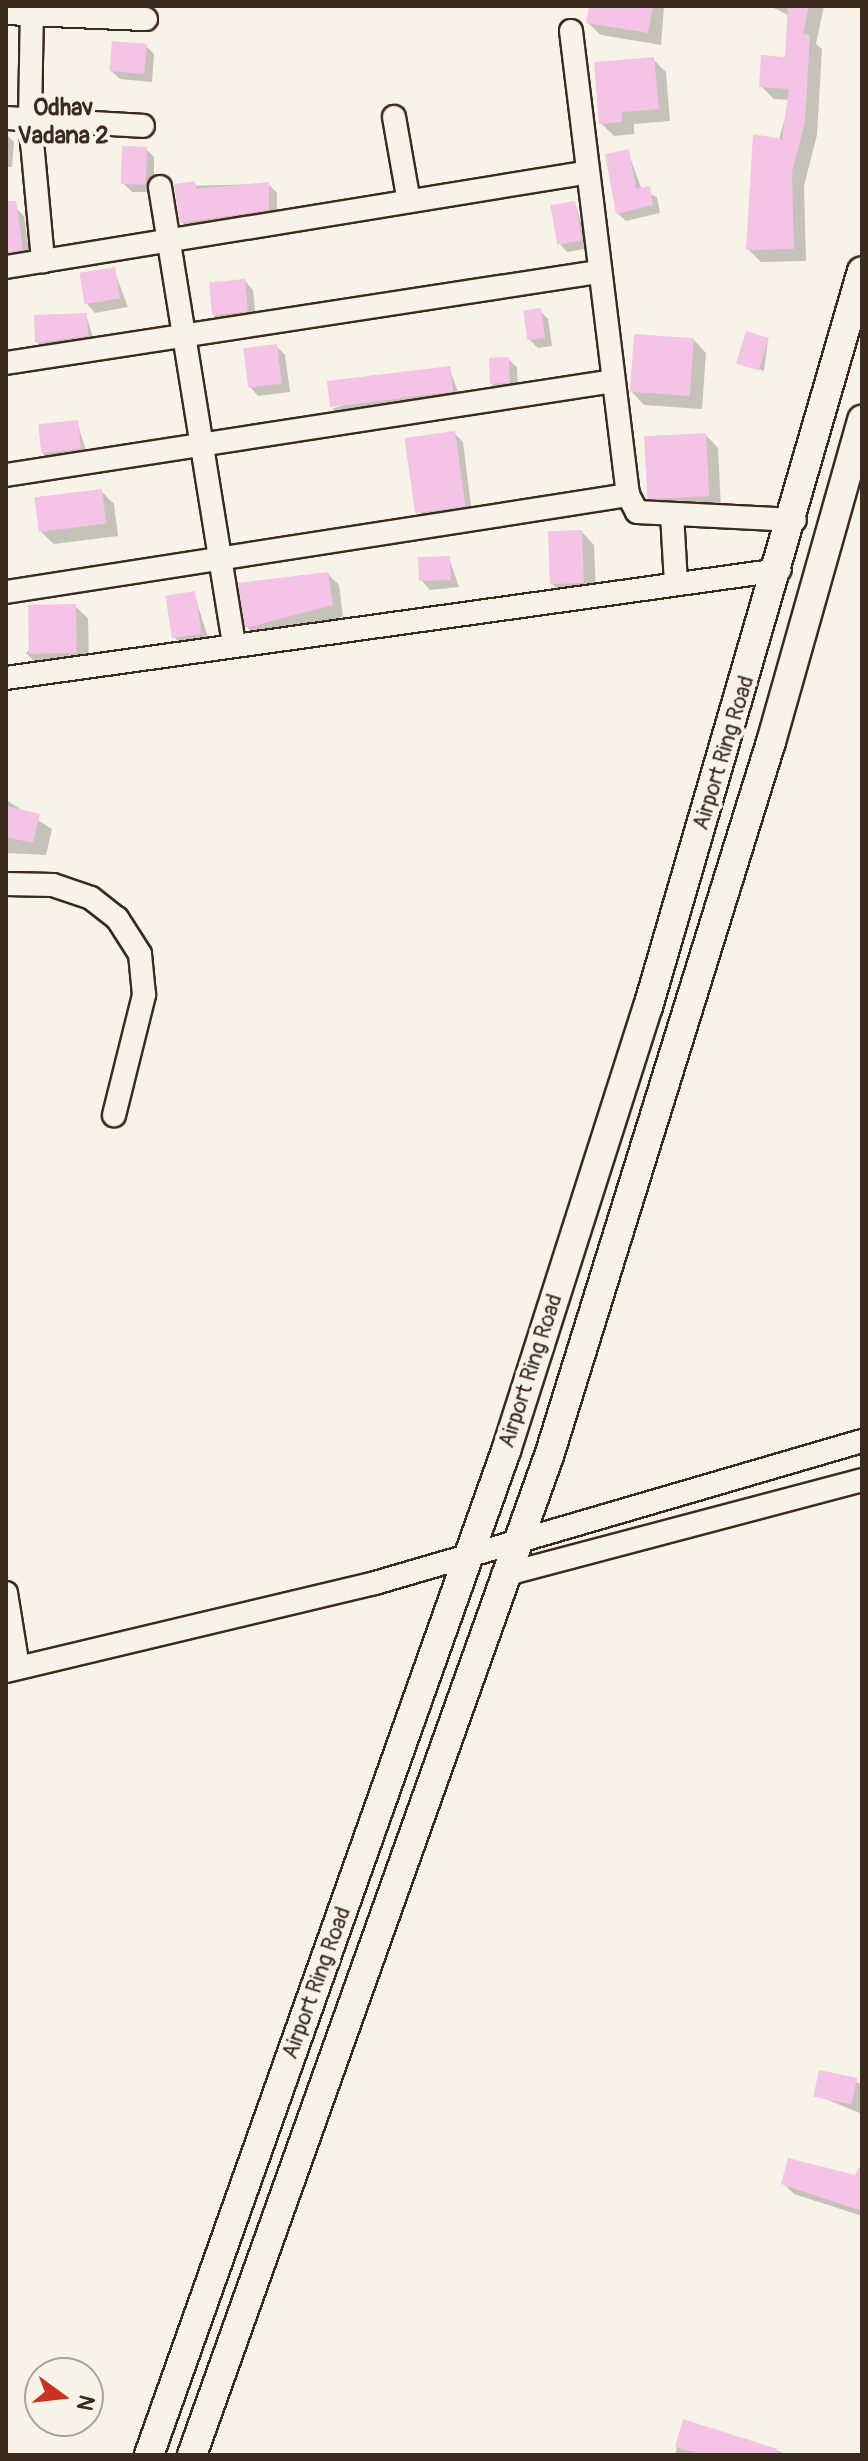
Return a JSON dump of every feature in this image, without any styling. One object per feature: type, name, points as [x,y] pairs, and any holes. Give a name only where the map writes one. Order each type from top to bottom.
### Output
[{"type":"main road","name":"Airport Ring Road","points":[[149,2455],[469,1558],[795,520],[862,271]]},
{"type":"main road","name":"Airport Ring Road","points":[[192,2455],[517,1541],[771,742],[862,420]]},
{"type":"street","points":[[32,10],[30,120],[43,261]]},
{"type":"street","points":[[6,13],[32,10],[146,19]]},
{"type":"street","points":[[571,31],[584,173],[628,495],[637,512],[795,520]]},
{"type":"street","points":[[394,117],[408,196]]},
{"type":"street","points":[[6,118],[143,126]]},
{"type":"street","points":[[6,267],[168,241],[408,196],[584,173]]},
{"type":"street","points":[[160,187],[234,645]]},
{"type":"street","points":[[6,363],[597,272]]},
{"type":"street","points":[[6,475],[613,381]]},
{"type":"street","points":[[6,592],[628,495]]},
{"type":"street","points":[[672,514],[676,583]]},
{"type":"street","points":[[6,678],[779,570]]},
{"type":"street","points":[[6,884],[53,885],[91,898],[117,918],[140,954],[144,995],[114,1115]]},
{"type":"street","points":[[6,1593],[12,1669],[469,1558],[517,1541],[862,1441]]},
{"type":"street","points":[[503,1575],[862,1480]]},
{"type":"building","points":[[589,6],[653,6],[648,33],[586,23]]},
{"type":"building","points":[[788,6],[809,6],[803,34],[810,35],[805,122],[792,172],[794,249],[746,250],[753,134],[782,139],[789,89],[759,87],[761,55],[785,57]]},
{"type":"building","points":[[112,41],[147,44],[144,74],[109,71]]},
{"type":"building","points":[[654,57],[659,109],[622,112],[622,122],[599,124],[594,62]]},
{"type":"building","points":[[122,146],[147,147],[146,185],[121,184]]},
{"type":"building","points":[[629,149],[636,189],[650,186],[653,205],[616,214],[605,154]]},
{"type":"building","points":[[195,181],[196,189],[269,182],[269,210],[180,223],[174,184]]},
{"type":"building","points":[[6,201],[16,201],[23,250],[6,253]]},
{"type":"building","points":[[575,201],[582,240],[557,245],[550,205]]},
{"type":"building","points":[[115,267],[120,299],[84,304],[79,273]]},
{"type":"building","points":[[245,279],[248,312],[212,315],[209,282]]},
{"type":"building","points":[[541,308],[545,338],[527,340],[523,311]]},
{"type":"building","points":[[87,313],[88,336],[35,343],[34,315]]},
{"type":"building","points":[[746,331],[769,338],[759,371],[736,364]]},
{"type":"building","points":[[634,334],[694,338],[690,396],[630,392]]},
{"type":"building","points":[[277,344],[282,384],[248,388],[243,348]]},
{"type":"building","points":[[509,357],[510,383],[490,384],[489,358]]},
{"type":"building","points":[[450,366],[453,392],[330,407],[327,381]]},
{"type":"building","points":[[78,420],[81,449],[41,453],[38,424]]},
{"type":"building","points":[[455,431],[466,506],[415,513],[404,438]]},
{"type":"building","points":[[706,433],[709,496],[647,499],[644,436]]},
{"type":"building","points":[[102,489],[106,524],[39,532],[35,497]]},
{"type":"building","points":[[582,530],[584,583],[550,584],[548,531]]},
{"type":"building","points":[[450,556],[451,580],[419,581],[418,557]]},
{"type":"building","points":[[328,572],[333,605],[245,628],[238,583]]},
{"type":"building","points":[[195,591],[202,633],[172,638],[165,596]]},
{"type":"building","points":[[76,604],[77,653],[29,654],[28,605]]},
{"type":"building","points":[[6,806],[40,814],[33,843],[6,837]]},
{"type":"building","points":[[819,2070],[857,2078],[852,2105],[813,2096]]},
{"type":"building","points":[[788,2158],[855,2175],[862,2163],[862,2211],[781,2184]]},
{"type":"building","points":[[683,2419],[777,2449],[777,2455],[704,2455],[675,2447]]},
{"type":"district","name":"Odhav Vadana 2","points":[[63,122]]}]
